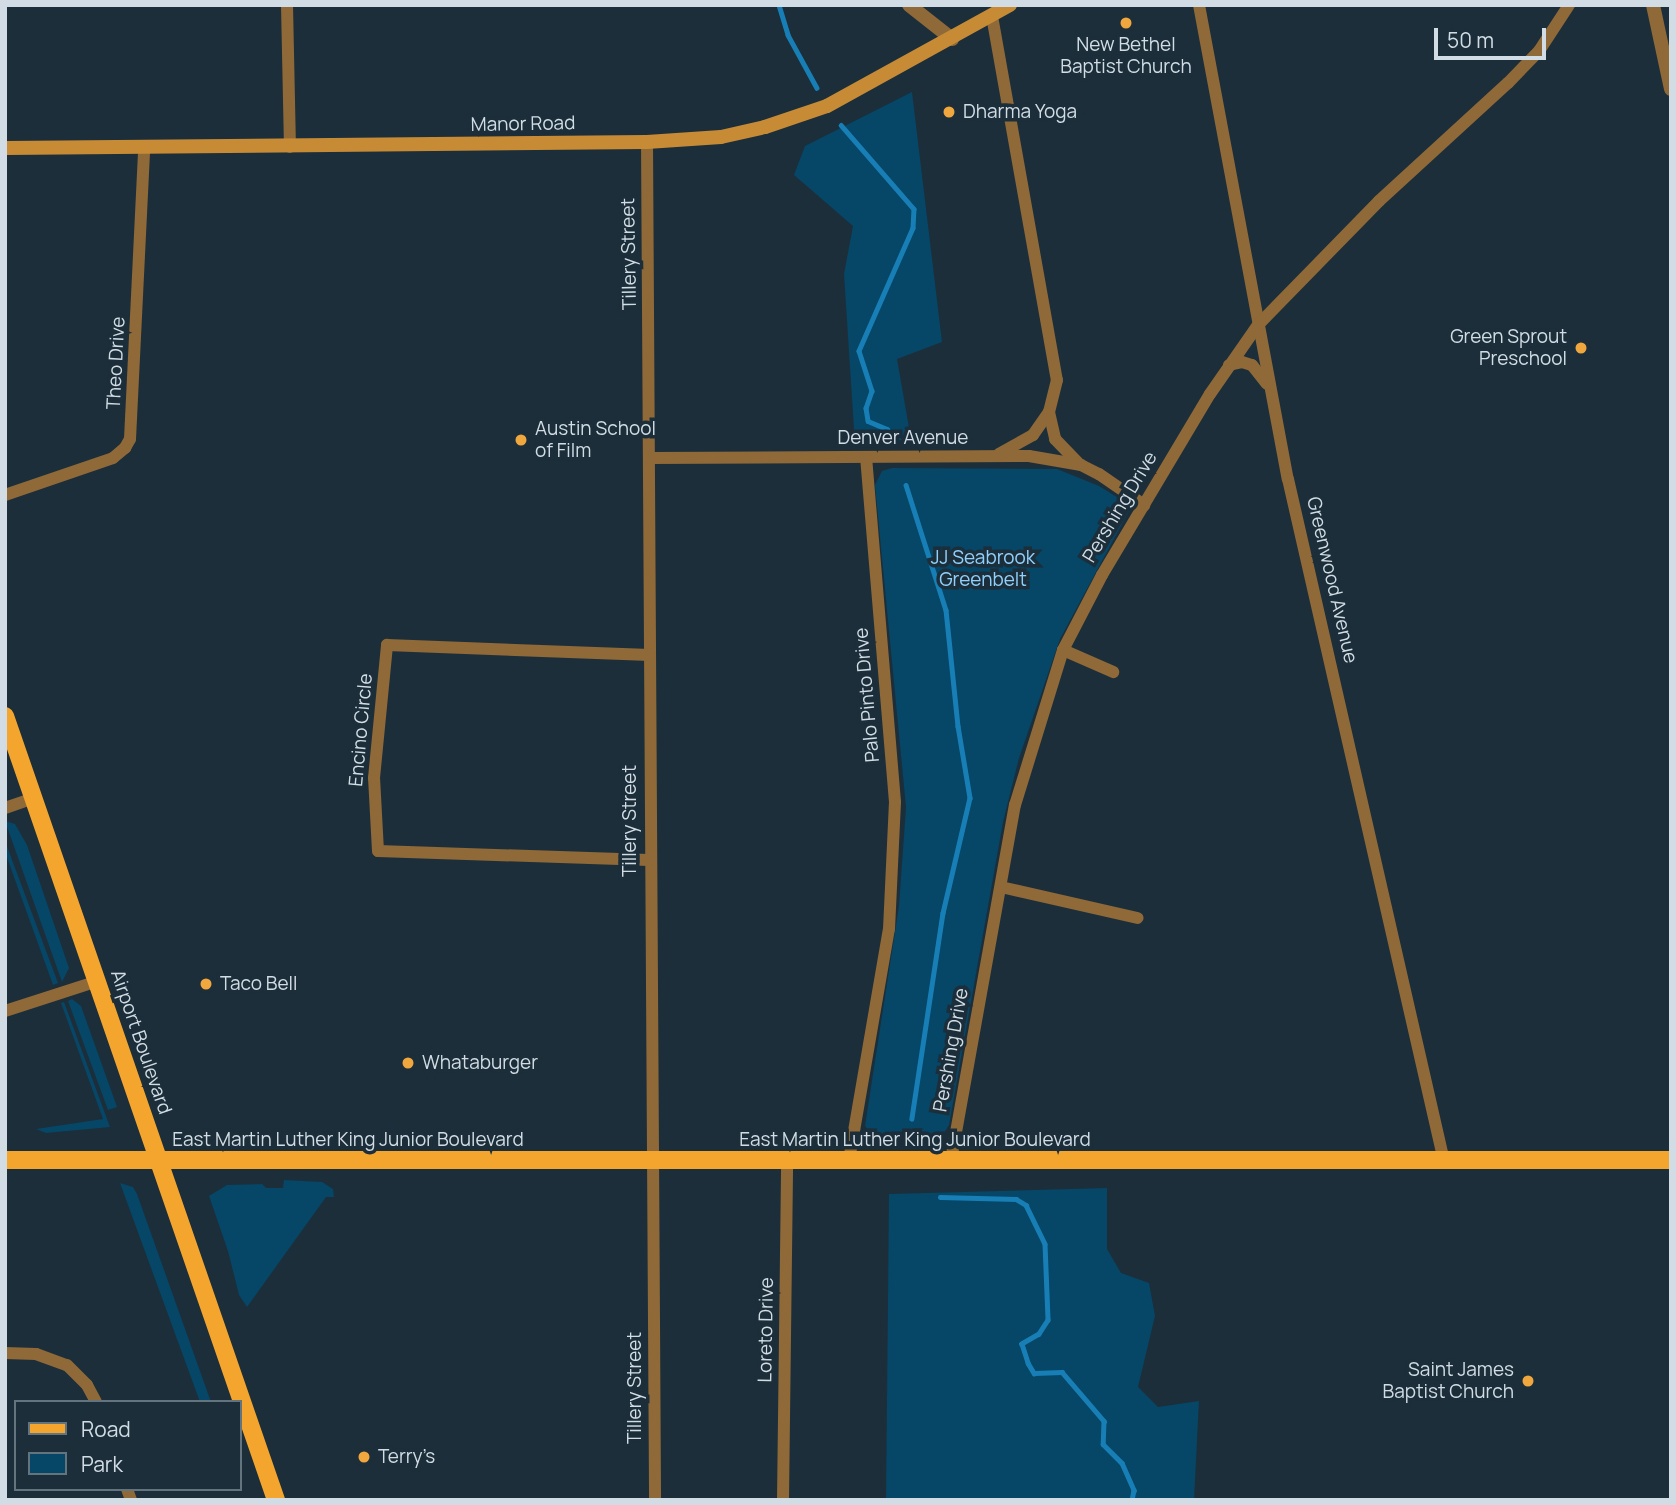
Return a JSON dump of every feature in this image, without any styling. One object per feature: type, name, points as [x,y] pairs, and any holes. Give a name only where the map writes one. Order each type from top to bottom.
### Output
[{"type":"main road","name":"Manor Road","points":[[5,148],[647,142],[721,137],[795,118],[827,106],[1010,5]]},
{"type":"main road","name":"Airport Boulevard","points":[[5,716],[242,1400]]},
{"type":"main road","name":"East Martin Luther King Junior Boulevard","points":[[5,1160],[1671,1160]]},
{"type":"main road","name":"Airport Boulevard","points":[[242,1401],[276,1500]]},
{"type":"street","points":[[287,5],[290,147]]},
{"type":"street","points":[[909,5],[952,39]]},
{"type":"street","name":"Greenwood Avenue","points":[[1199,5],[1269,387],[1444,1161]]},
{"type":"street","name":"Pershing Drive","points":[[951,1160],[1015,805],[1063,650],[1102,575],[1228,365],[1258,325],[1379,201],[1508,83],[1539,51],[1569,5]]},
{"type":"street","points":[[1654,7],[1671,89]]},
{"type":"street","points":[[992,16],[1057,380],[1049,412],[1033,435],[1018,446],[992,457]]},
{"type":"street","name":"Tillery Street","points":[[647,142],[649,860],[655,1500]]},
{"type":"street","name":"Theo Drive","points":[[5,495],[113,458],[125,448],[130,439],[144,148]]},
{"type":"street","points":[[1228,365],[1242,362],[1252,365],[1269,387]]},
{"type":"street","points":[[1049,412],[1055,439],[1081,466]]},
{"type":"street","name":"Denver Avenue","points":[[649,458],[1029,456],[1081,466],[1099,474],[1144,505]]},
{"type":"street","name":"Palo Pinto Drive","points":[[849,1160],[889,929],[895,802],[866,458]]},
{"type":"street","name":"Encino Circle","points":[[649,860],[378,851],[374,778],[387,645],[650,655]]},
{"type":"street","points":[[1063,650],[1113,672]]},
{"type":"street","points":[[5,808],[34,798]]},
{"type":"street","points":[[1001,887],[1138,918]]},
{"type":"street","points":[[5,1011],[98,981]]},
{"type":"street","name":"Loreto Drive","points":[[783,1500],[787,1161]]},
{"type":"street","points":[[5,1353],[44,1356],[67,1365],[87,1385],[95,1400]]},
{"type":"green space","points":[[912,92],[942,342],[897,359],[911,439],[855,445],[844,274],[853,226],[794,175],[805,146]]},
{"type":"green space","name":"JJ Seabrook Greenbelt","points":[[892,468],[1057,469],[1099,486],[1128,504],[1130,509],[1060,639],[1019,758],[1003,822],[949,1125],[942,1136],[876,1139],[865,1126],[899,906],[906,807],[875,485],[882,471]]},
{"type":"green space","points":[[5,821],[15,824],[27,845],[69,968],[62,982]]},
{"type":"green space","points":[[5,841],[58,983],[53,985],[5,852]]},
{"type":"green space","points":[[72,999],[81,1006],[117,1107],[108,1110],[68,1001]]},
{"type":"green space","points":[[64,1002],[110,1127],[46,1133],[36,1129],[103,1119],[61,1003]]},
{"type":"green space","points":[[284,1180],[322,1182],[333,1189],[334,1197],[326,1197],[247,1307],[239,1295],[228,1251],[209,1196],[227,1185],[262,1184],[266,1188],[283,1188]]},
{"type":"green space","points":[[120,1183],[133,1187],[137,1194],[210,1400],[199,1400]]},
{"type":"green space","points":[[1107,1188],[1107,1249],[1121,1273],[1149,1283],[1155,1316],[1138,1387],[1158,1407],[1199,1401],[1194,1500],[886,1500],[889,1194]]},
{"type":"waterway","points":[[779,5],[788,35],[817,88]]},
{"type":"waterway","points":[[841,125],[914,209],[913,228],[859,351],[872,391],[866,408],[868,421],[887,429],[890,439]]},
{"type":"waterway","points":[[906,485],[946,610],[958,726],[970,798],[943,913],[912,1119]]},
{"type":"waterway","points":[[940,1197],[1016,1199],[1026,1205],[1045,1244],[1048,1320],[1039,1334],[1022,1344],[1028,1363],[1034,1373],[1062,1372],[1104,1421],[1103,1444],[1122,1463],[1134,1490],[1132,1500]]},
{"type":"place","name":"New Bethel Baptist Church","points":[[1126,23]]},
{"type":"place","name":"Dharma Yoga","points":[[949,112]]},
{"type":"place","name":"Green Sprout Preschool","points":[[1581,348]]},
{"type":"place","name":"Austin School of Film","points":[[521,440]]},
{"type":"place","name":"Taco Bell","points":[[206,984]]},
{"type":"place","name":"Whataburger","points":[[408,1063]]},
{"type":"place","name":"Saint James Baptist Church","points":[[1528,1381]]},
{"type":"place","name":"Terry’s","points":[[364,1457]]}]
